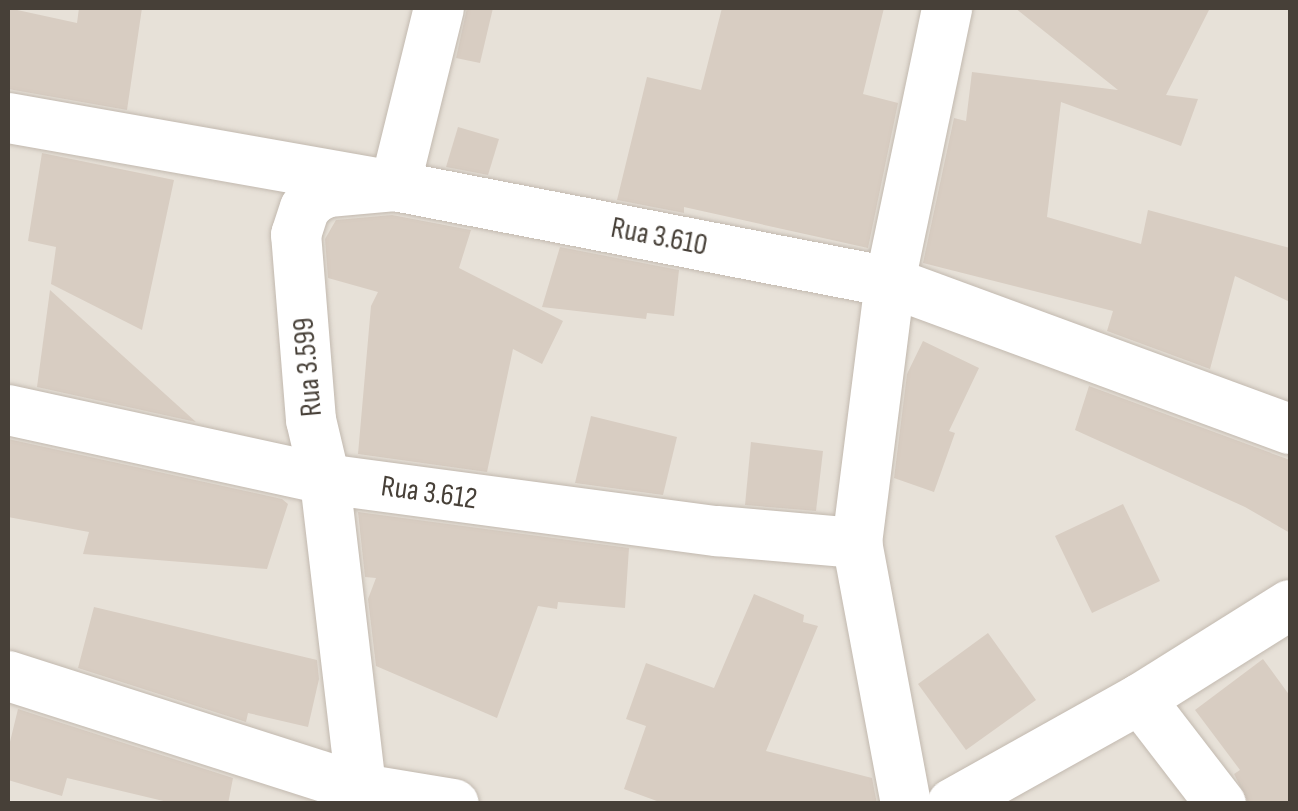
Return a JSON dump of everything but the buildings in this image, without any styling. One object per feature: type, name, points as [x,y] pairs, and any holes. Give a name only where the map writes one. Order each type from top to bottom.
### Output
[{"type":"street","points":[[395,186],[439,8]]},
{"type":"street","points":[[906,804],[856,543],[890,282],[946,8]]},
{"type":"street","name":"Rua 3.610","points":[[8,118],[395,186],[890,282],[1290,429]]},
{"type":"street","name":"Rua 3.599","points":[[362,796],[325,478],[311,420],[296,235],[306,208],[315,198],[328,192],[395,186]]},
{"type":"street","name":"Rua 3.612","points":[[8,410],[325,478],[717,531],[856,543]]},
{"type":"street","points":[[952,804],[1140,699],[1290,605]]},
{"type":"street","points":[[8,676],[362,796],[454,804]]},
{"type":"street","points":[[1140,699],[1220,804]]},
{"type":"shaded area","points":[[8,8],[1290,8],[1290,803],[8,803]]}]
